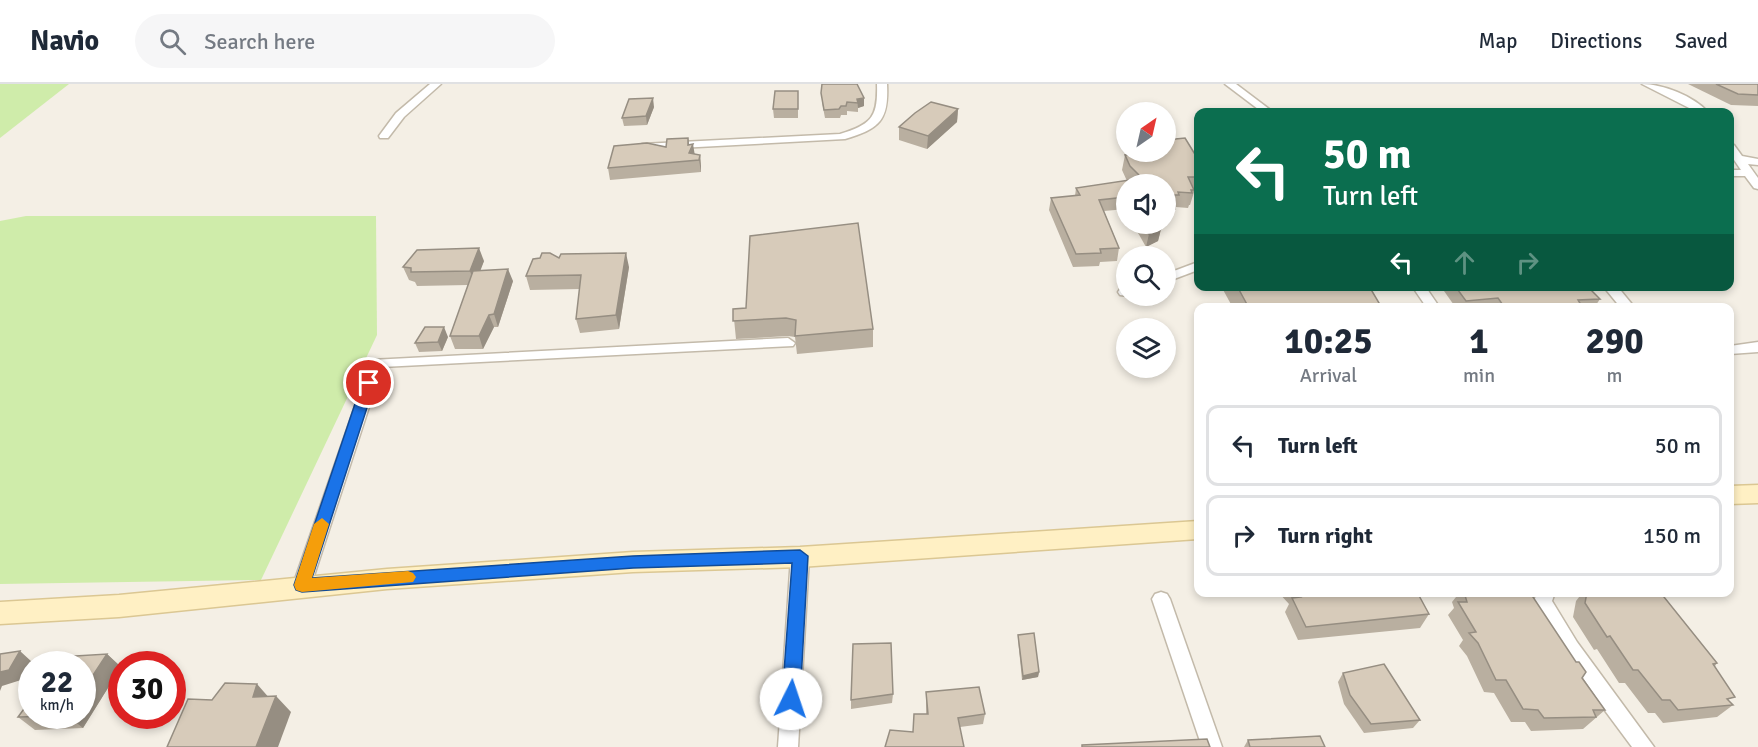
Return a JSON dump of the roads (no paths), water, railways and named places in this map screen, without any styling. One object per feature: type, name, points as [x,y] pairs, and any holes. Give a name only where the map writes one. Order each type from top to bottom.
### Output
[{"type":"street","points":[[384,136],[400,115],[436,84]]},
{"type":"street","points":[[633,148],[841,137],[863,131],[878,121],[884,107],[882,84]]},
{"type":"street","points":[[1230,84],[1263,108]]},
{"type":"street","points":[[1647,84],[1697,108]]},
{"type":"street","points":[[1734,152],[1758,186]]},
{"type":"street","points":[[1739,159],[1758,162]]},
{"type":"street","points":[[1734,173],[1747,173]]},
{"type":"street","points":[[1176,274],[1194,268]]},
{"type":"street","points":[[1614,291],[1624,303]]},
{"type":"street","points":[[302,585],[376,363],[788,343]]},
{"type":"street","points":[[1734,350],[1758,347]]},
{"type":"street","points":[[1734,495],[1758,494]]},
{"type":"street","points":[[0,613],[119,606],[302,585],[633,562],[800,556],[1194,531]]},
{"type":"street","points":[[788,747],[800,556]]},
{"type":"street","points":[[1544,597],[1543,602],[1570,648],[1644,747]]},
{"type":"street","points":[[1161,599],[1212,747]]}]
